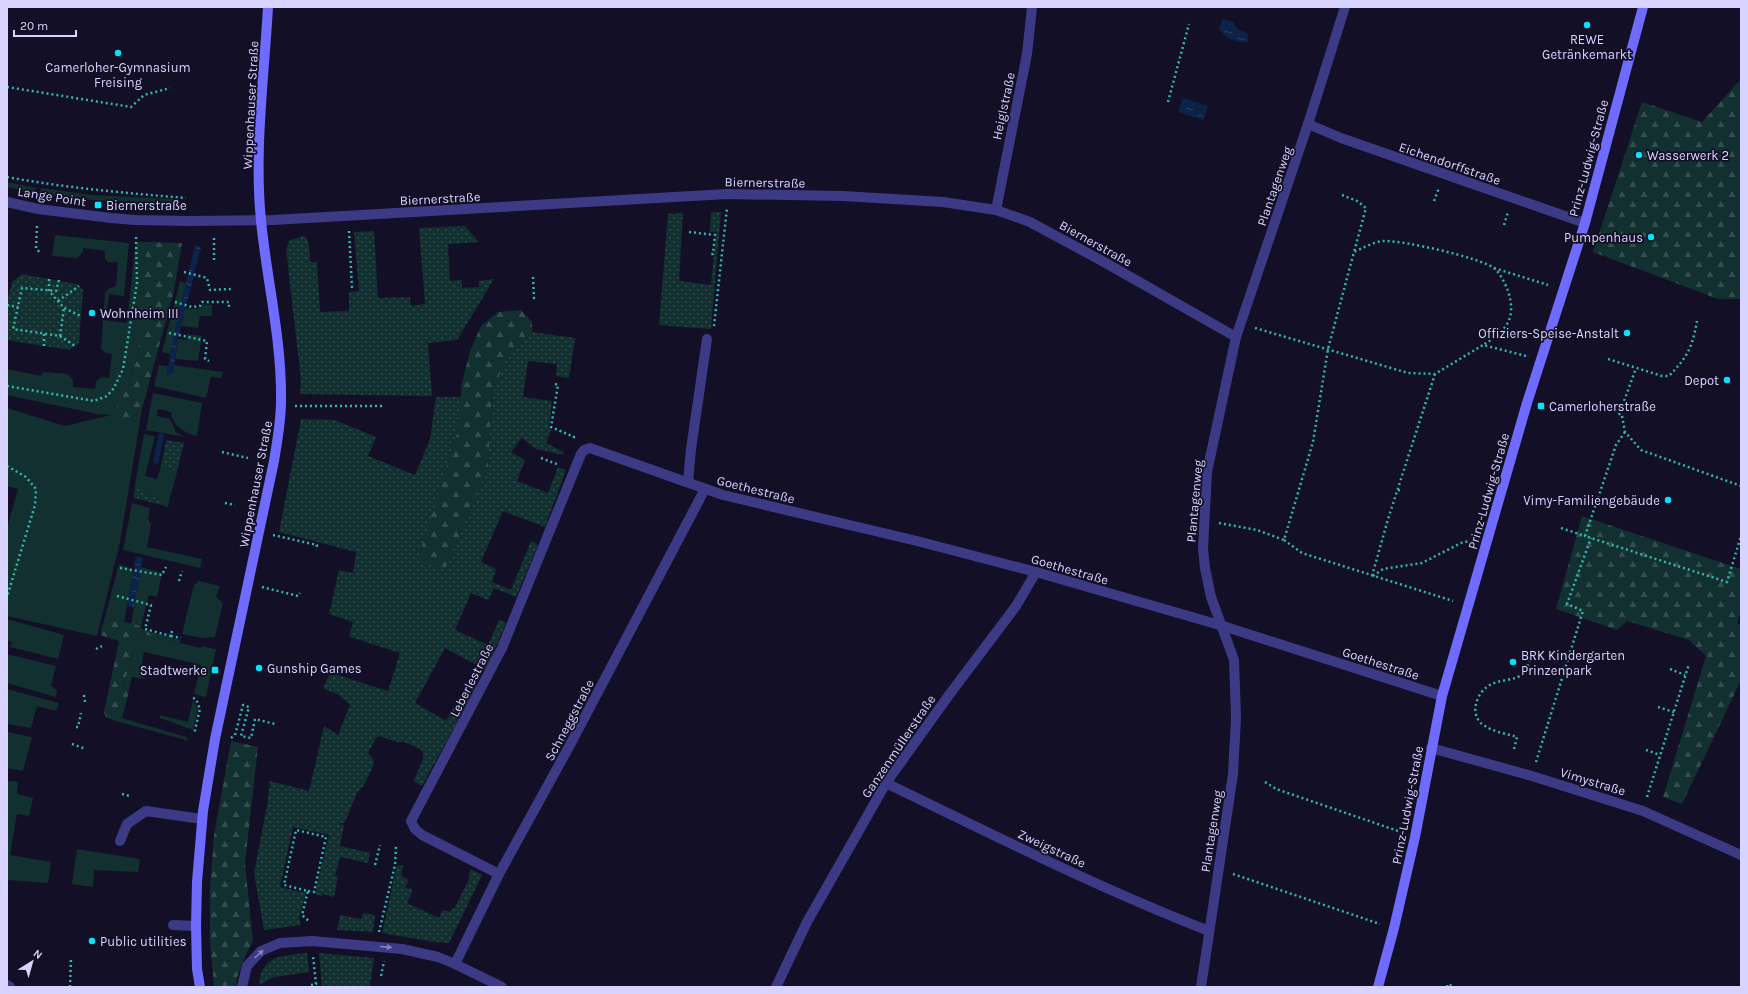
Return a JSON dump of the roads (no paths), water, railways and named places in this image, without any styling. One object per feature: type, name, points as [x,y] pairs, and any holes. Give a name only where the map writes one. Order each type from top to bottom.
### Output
[{"type":"street","name":"Wippenhauser Straße","points":[[200,987],[197,969],[196,926],[197,882],[202,819],[215,739],[274,461],[280,420],[280,365],[261,220],[258,155],[268,7]]},
{"type":"street","name":"Heiglstraße","points":[[996,210],[1027,54],[1030,7]]},
{"type":"street","name":"Plantagenweg","points":[[1201,987],[1233,774],[1236,718],[1234,660],[1212,597],[1205,568],[1203,549],[1207,472],[1236,337],[1308,124],[1345,7]]},
{"type":"street","name":"Prinz-Ludwig-Straße","points":[[1378,987],[1394,928],[1415,837],[1442,696],[1525,411],[1584,223],[1643,7]]},
{"type":"street","name":"Eichendorffstraße","points":[[1308,124],[1341,138],[1584,223]]},
{"type":"street","name":"Biernerstraße","points":[[261,220],[727,194],[908,199],[996,210],[1030,222],[1058,236],[1236,337]]},
{"type":"street","name":"Lange Point","points":[[7,202],[38,209],[135,220],[261,220]]},
{"type":"street","points":[[688,482],[690,449],[707,339]]},
{"type":"street","name":"Goethestraße","points":[[584,450],[590,448],[722,495],[917,541],[1036,572],[1222,626],[1442,696]]},
{"type":"street","name":"Leberlestraße","points":[[499,874],[422,835],[415,829],[411,821],[502,648],[581,454],[584,450]]},
{"type":"street","name":"Schneggstraße","points":[[456,964],[499,874],[570,745],[705,489]]},
{"type":"street","name":"Ganzenmüllerstraße","points":[[776,987],[807,922],[886,783],[949,695],[1016,606],[1036,572]]},
{"type":"street","name":"Vimystraße","points":[[1431,748],[1532,776],[1643,811],[1741,855]]},
{"type":"street","name":"Zweigstraße","points":[[886,783],[1018,847],[1101,885],[1210,931]]},
{"type":"street","points":[[120,841],[127,824],[146,811],[202,819]]},
{"type":"street","points":[[173,925],[196,926]]},
{"type":"street","points":[[242,987],[247,966],[260,951],[280,943],[315,941],[402,949],[438,957],[456,964],[502,987]]},
{"type":"water","points":[[1223,19],[1234,22],[1237,29],[1248,33],[1248,42],[1239,42],[1228,38],[1219,28]]},
{"type":"water","points":[[1183,98],[1208,106],[1203,120],[1178,112]]},
{"type":"water","points":[[195,245],[201,247],[177,343],[173,375],[167,374],[172,342]]},
{"type":"water","points":[[136,556],[143,558],[134,608],[127,606]]},
{"type":"waterway","points":[[156,461],[161,436]]},
{"type":"place","name":"REWE Getränkemarkt","points":[[1587,25]]},
{"type":"place","name":"Camerloher-Gymnasium Freising","points":[[118,53]]},
{"type":"place","name":"Wasserwerk 2","points":[[1639,155]]},
{"type":"place","name":"Biernerstraße","points":[[98,205]]},
{"type":"place","name":"Pumpenhaus","points":[[1651,237]]},
{"type":"place","name":"Wohnheim III","points":[[92,313]]},
{"type":"place","name":"Offiziers-Speise-Anstalt","points":[[1627,333]]},
{"type":"place","name":"Depot","points":[[1727,380]]},
{"type":"place","name":"Camerloherstraße","points":[[1541,406]]},
{"type":"place","name":"Vimy-Familiengebäude","points":[[1668,500]]},
{"type":"place","name":"BRK Kindergarten Prinzenpark","points":[[1513,662]]},
{"type":"place","name":"Gunship Games","points":[[259,668]]},
{"type":"place","name":"Stadtwerke","points":[[215,670]]},
{"type":"place","name":"Public utilities","points":[[92,941]]}]
